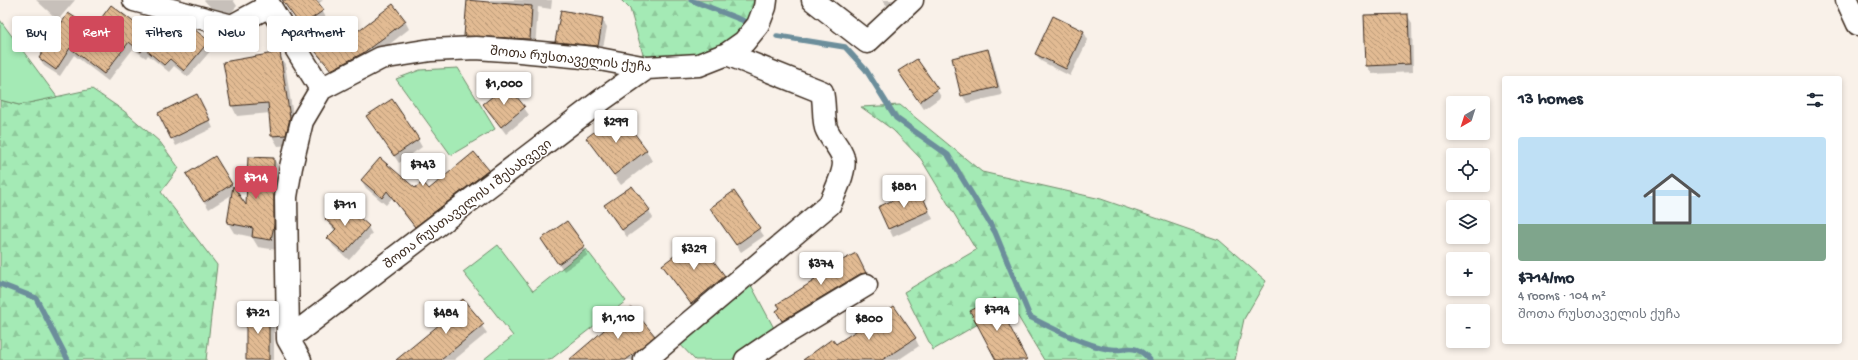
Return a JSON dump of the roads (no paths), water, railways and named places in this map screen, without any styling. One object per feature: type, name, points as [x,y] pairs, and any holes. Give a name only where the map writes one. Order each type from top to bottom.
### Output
[{"type":"street","points":[[134,0],[232,26],[268,3],[321,89],[302,121],[291,167],[286,197],[288,339],[283,360]]},
{"type":"street","name":"შოთა რუსთაველის ქუჩა","points":[[321,89],[381,58],[446,49],[476,48],[520,51],[594,58],[647,68],[699,65],[727,54],[744,42],[758,25],[766,0]]},
{"type":"street","points":[[813,0],[867,42],[912,0]]},
{"type":"street","points":[[1847,0],[1858,24]]},
{"type":"street","points":[[645,360],[830,204],[843,172],[844,159],[825,125],[825,103],[822,92],[727,54]]},
{"type":"street","name":"შოთა რუსთაველის I შესახვევი","points":[[288,339],[603,99],[647,68]]},
{"type":"street","points":[[746,360],[783,335],[866,285]]},
{"type":"street","points":[[288,339],[300,360]]},
{"type":"waterway","points":[[691,0],[747,22]]},
{"type":"waterway","points":[[777,36],[845,47],[866,70],[896,118],[948,155],[995,232],[1030,317],[1068,336],[1089,344],[1115,350],[1130,348],[1135,349],[1144,354],[1150,360]]},
{"type":"waterway","points":[[0,284],[36,298],[68,360]]}]
